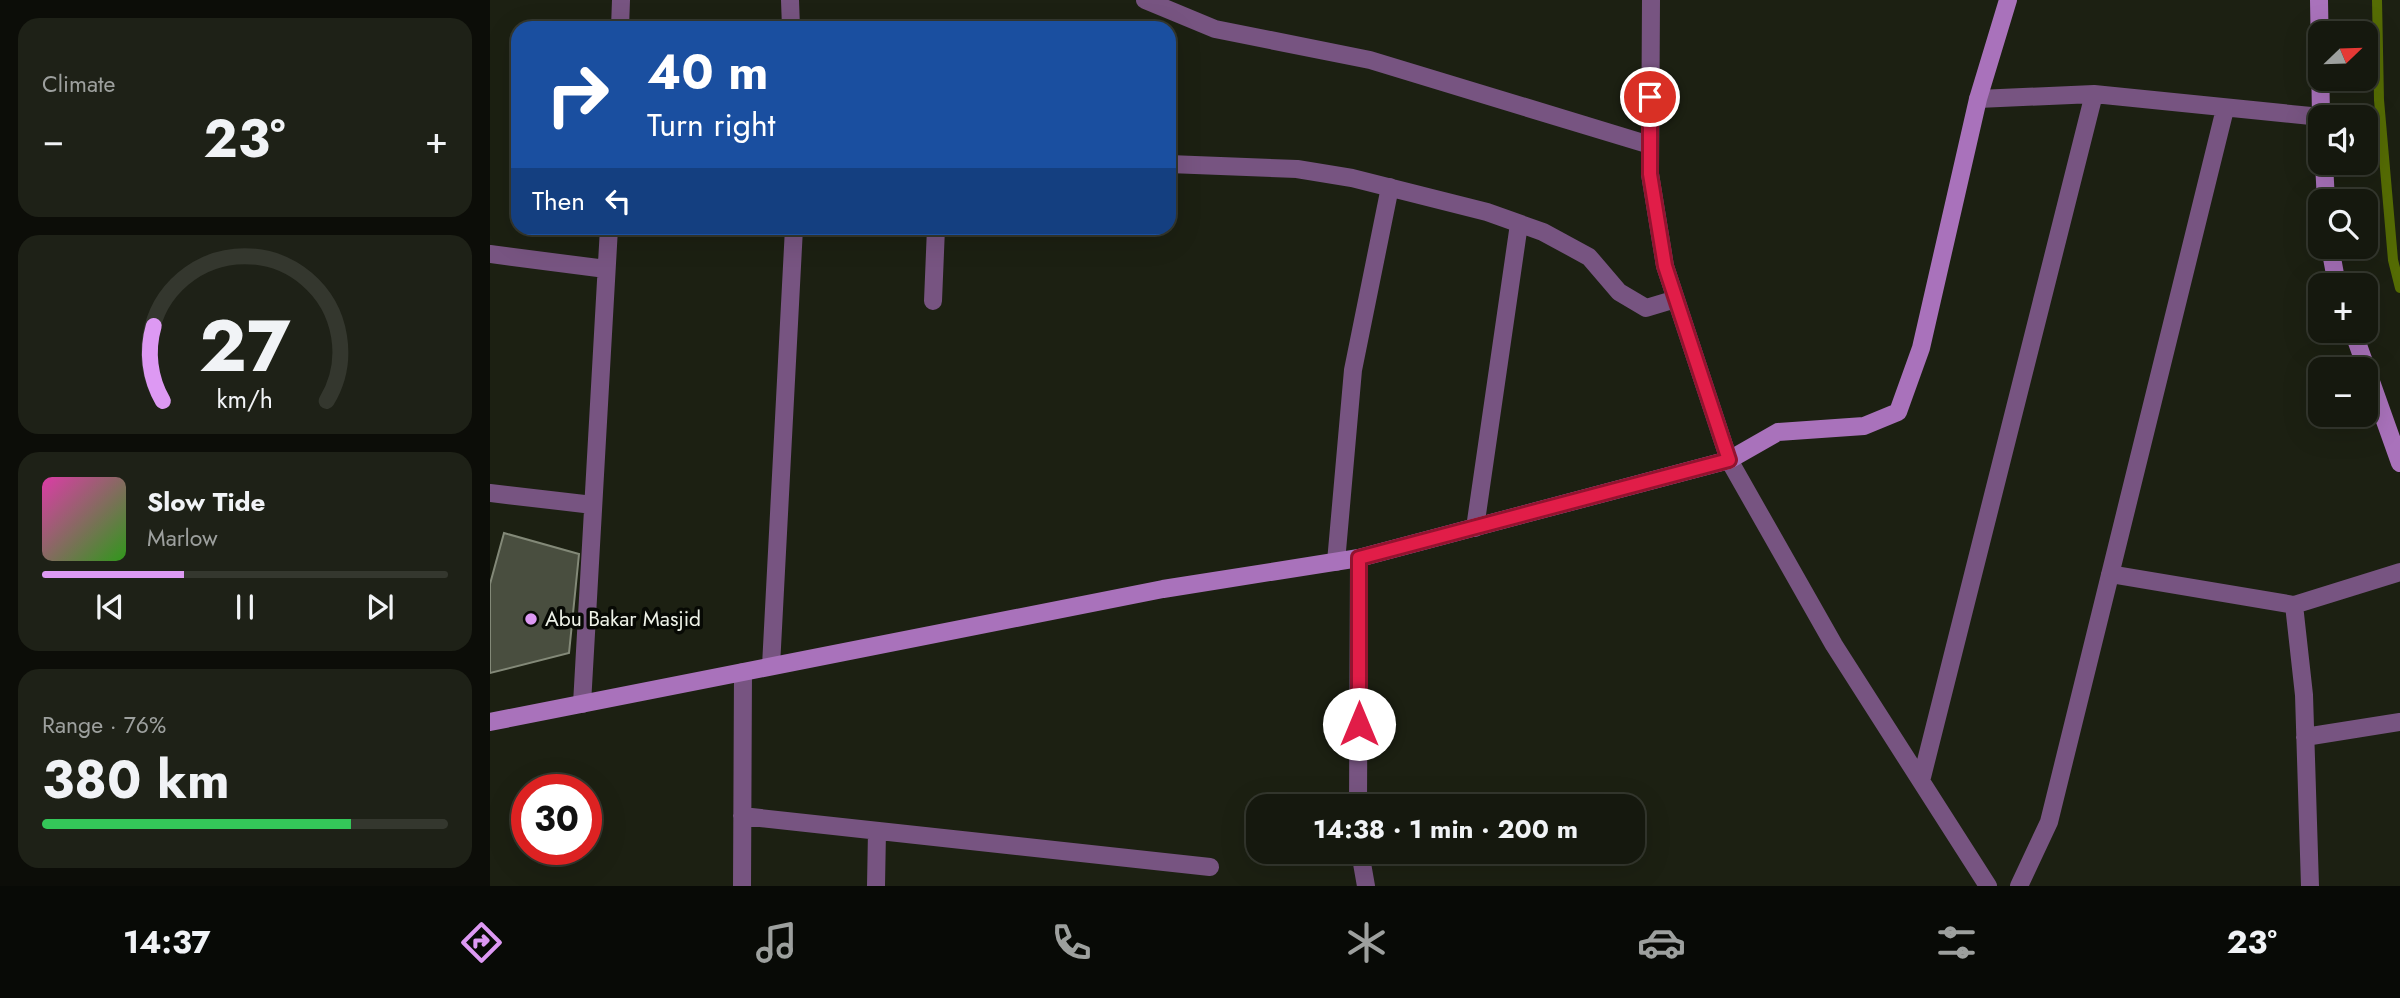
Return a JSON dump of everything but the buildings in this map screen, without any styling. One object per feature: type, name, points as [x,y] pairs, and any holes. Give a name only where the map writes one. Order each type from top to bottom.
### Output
[{"type":"street","points":[[620,21],[621,0]]},
{"type":"street","points":[[790,0],[791,21]]},
{"type":"street","points":[[1144,0],[1215,29],[1370,60],[1650,145]]},
{"type":"street","points":[[1651,0],[1650,174],[1665,266],[1729,460],[1834,645],[1988,886]]},
{"type":"street","points":[[490,722],[1163,589],[1359,558],[1729,460],[1778,432],[1864,426],[1898,412],[1921,348],[1978,99],[2008,0]]},
{"type":"street","points":[[2319,0],[2321,105]]},
{"type":"street","points":[[1978,99],[2094,94],[2308,116]]},
{"type":"street","points":[[1921,781],[2094,94]]},
{"type":"street","points":[[2019,886],[2049,822],[2225,109]]},
{"type":"street","points":[[1176,164],[1297,169],[1390,187],[1487,212],[1543,232],[1589,257],[1619,292],[1646,308],[1676,299]]},
{"type":"street","points":[[1336,562],[1353,370],[1390,187]]},
{"type":"street","points":[[1475,528],[1519,224]]},
{"type":"street","points":[[582,704],[608,235]]},
{"type":"street","points":[[771,666],[794,235]]},
{"type":"street","points":[[933,301],[936,235]]},
{"type":"street","points":[[490,254],[606,269]]},
{"type":"street","points":[[2357,343],[2400,463]]},
{"type":"street","points":[[490,492],[593,505]]},
{"type":"street","points":[[1358,794],[1359,558]]},
{"type":"street","points":[[2110,574],[2294,605],[2400,572]]},
{"type":"street","points":[[2294,605],[2304,695],[2310,886]]},
{"type":"street","points":[[742,886],[743,672]]},
{"type":"street","points":[[2305,737],[2400,722]]},
{"type":"street","points":[[742,816],[1210,867]]},
{"type":"street","points":[[876,886],[877,831]]},
{"type":"street","points":[[1362,864],[1366,886]]},
{"type":"waterway","points":[[2377,0],[2379,100],[2393,260],[2400,288]]},
{"type":"place","name":"Abu Bakar Masjid","points":[[531,619]]},
{"type":"route","points":[[1359,724],[1359,558],[1729,460],[1665,266],[1650,174],[1650,97]]}]
